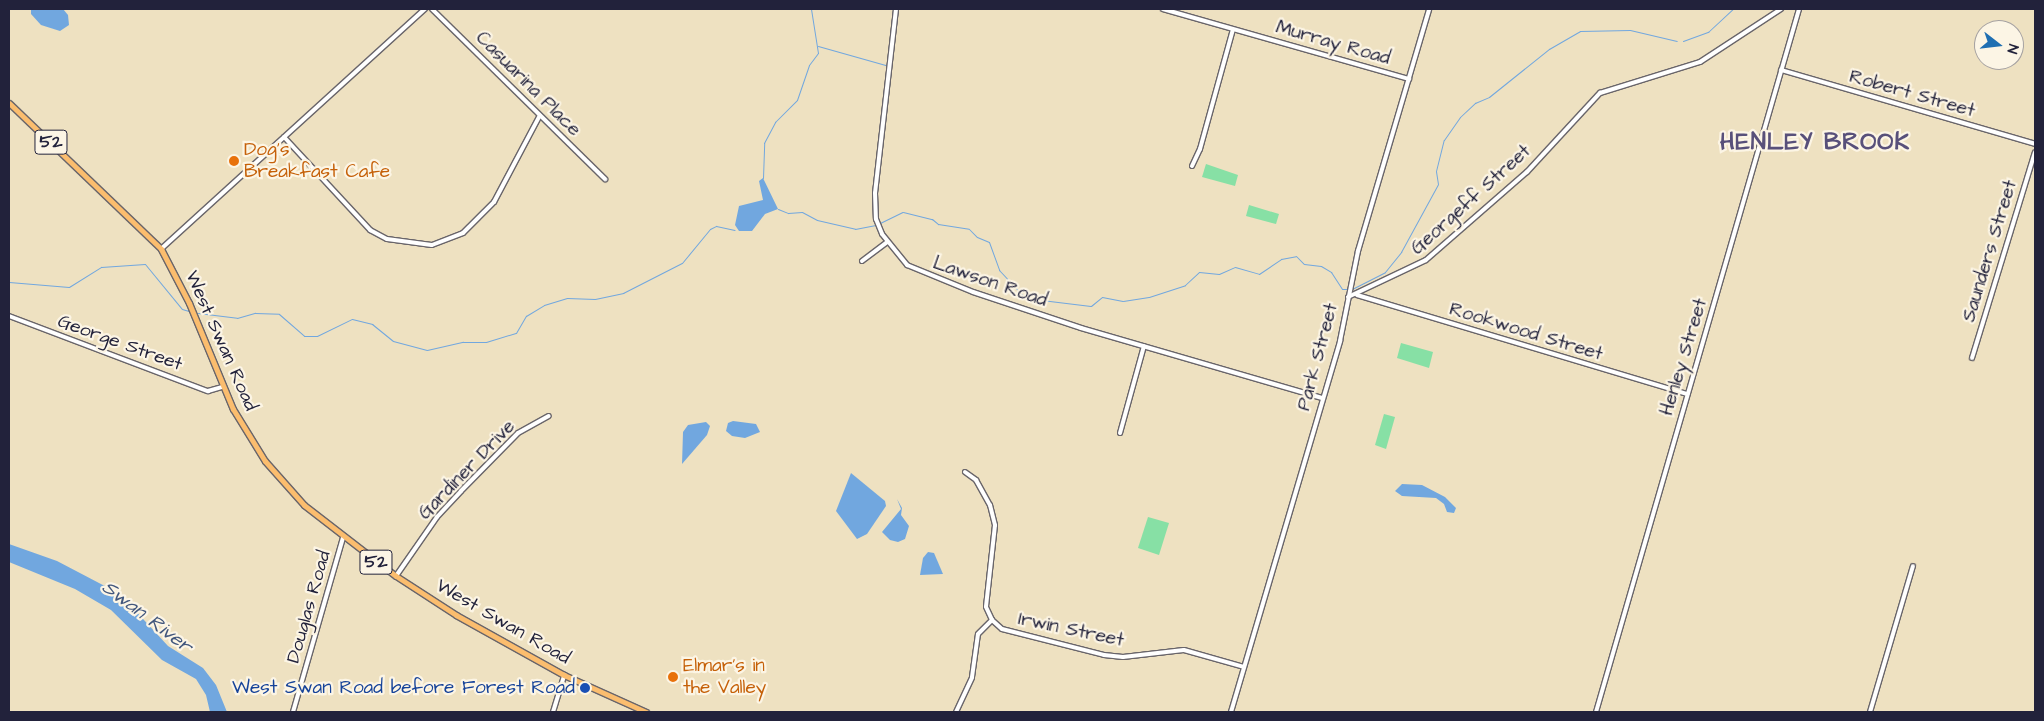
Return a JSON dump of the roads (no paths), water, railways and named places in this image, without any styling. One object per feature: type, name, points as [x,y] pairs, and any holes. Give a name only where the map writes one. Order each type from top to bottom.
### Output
[{"type":"main road","name":"West Swan Road","points":[[9,104],[161,249],[189,303],[222,387],[265,462],[304,506],[343,538],[396,576],[456,615],[564,675],[646,712]]},
{"type":"street","points":[[161,249],[425,9]]},
{"type":"street","name":"Casuarina Place","points":[[432,9],[604,179]]},
{"type":"street","name":"Lawson Road","points":[[896,9],[875,193],[876,219],[887,242],[908,265],[919,272],[1040,315],[1322,398]]},
{"type":"street","name":"Murray Road","points":[[1163,9],[1409,79]]},
{"type":"street","name":"Park Street","points":[[1231,712],[1340,341],[1358,251],[1429,9]]},
{"type":"street","name":"Georgeff Street","points":[[1348,297],[1357,295],[1426,260],[1527,172],[1600,93],[1700,62],[1781,9]]},
{"type":"street","name":"Henley Street","points":[[1596,712],[1799,9]]},
{"type":"street","points":[[1192,166],[1200,149],[1233,29]]},
{"type":"street","name":"Robert Street","points":[[1781,70],[2035,144]]},
{"type":"street","points":[[284,137],[370,230],[387,239],[432,245],[463,233],[494,202],[540,115]]},
{"type":"street","name":"Saunders Street","points":[[1972,358],[2035,152]]},
{"type":"street","points":[[862,261],[887,242]]},
{"type":"street","name":"Rookwood Street","points":[[1357,295],[1687,394]]},
{"type":"street","name":"George Street","points":[[9,316],[208,391],[222,387]]},
{"type":"street","points":[[1120,433],[1144,346]]},
{"type":"street","name":"Gardiner Drive","points":[[396,576],[437,517],[461,491],[518,433],[549,416]]},
{"type":"street","name":"Irwin Street","points":[[965,472],[976,480],[990,505],[995,525],[993,561],[986,592],[986,607],[992,620],[1002,628],[1018,634],[1104,655],[1123,657],[1184,650],[1244,667]]},
{"type":"street","name":"Douglas Road","points":[[293,712],[343,538]]},
{"type":"street","points":[[1870,712],[1913,566]]},
{"type":"street","points":[[956,712],[972,677],[978,634],[992,620]]},
{"type":"street","points":[[553,712],[564,675]]},
{"type":"water","points":[[31,9],[63,9],[68,15],[69,25],[60,31],[41,25],[31,14]]},
{"type":"water","points":[[763,178],[778,209],[765,214],[752,231],[739,231],[735,225],[739,206],[763,200],[759,181]]},
{"type":"water","points":[[733,421],[756,424],[760,432],[745,438],[732,436],[726,431],[728,423]]},
{"type":"water","points":[[706,422],[710,426],[707,435],[682,464],[683,432],[688,425]]},
{"type":"water","points":[[851,473],[885,501],[886,506],[867,534],[857,539],[836,511]]},
{"type":"water","points":[[1402,484],[1422,485],[1445,497],[1456,508],[1454,513],[1447,512],[1444,504],[1436,498],[1402,496],[1395,491]]},
{"type":"water","points":[[897,499],[902,508],[901,515],[909,526],[905,539],[898,542],[890,540],[882,532],[901,509]]},
{"type":"water","name":"Swan River","points":[[9,544],[57,561],[120,594],[168,646],[203,668],[216,685],[227,712],[210,712],[206,695],[196,679],[162,660],[111,610],[75,589],[9,562]]},
{"type":"water","points":[[928,552],[934,553],[943,574],[920,575],[923,558]]},
{"type":"waterway","points":[[763,178],[764,143],[775,122],[797,100],[809,65],[818,53],[811,9]]},
{"type":"waterway","points":[[1683,41],[1708,32],[1733,9]]},
{"type":"waterway","points":[[1352,289],[1385,272],[1401,252],[1438,184],[1436,171],[1444,140],[1460,117],[1475,103],[1489,97],[1549,49],[1580,31],[1630,30],[1677,41]]},
{"type":"waterway","points":[[818,46],[885,65]]},
{"type":"waterway","points":[[778,209],[788,213],[802,212],[817,220],[855,229],[876,225]]},
{"type":"waterway","points":[[880,223],[903,212],[932,219],[938,224],[969,229],[977,237],[989,242],[999,270],[1025,298],[1091,306],[1102,297],[1123,301],[1149,297],[1185,285],[1199,272],[1219,274],[1235,267],[1259,274],[1281,259],[1296,256],[1304,264],[1321,266],[1331,272],[1342,289],[1348,289]]},
{"type":"waterway","points":[[198,313],[237,318],[255,313],[279,314],[304,336],[317,336],[352,319],[372,324],[393,341],[427,350],[463,342],[486,342],[516,333],[526,316],[544,305],[567,298],[595,299],[623,293],[682,263],[710,229],[716,226],[735,230]]},
{"type":"waterway","points":[[9,282],[69,287],[101,267],[145,264],[182,309],[189,311]]},
{"type":"place","name":"Dog's Breakfast Cafe","points":[[234,161]]},
{"type":"place","name":"Elmar's in the Valley","points":[[673,677]]},
{"type":"place","name":"West Swan Road before Forest Road","points":[[585,688]]},
{"type":"district","name":"HENLEY BROOK","points":[[1815,143]]}]
